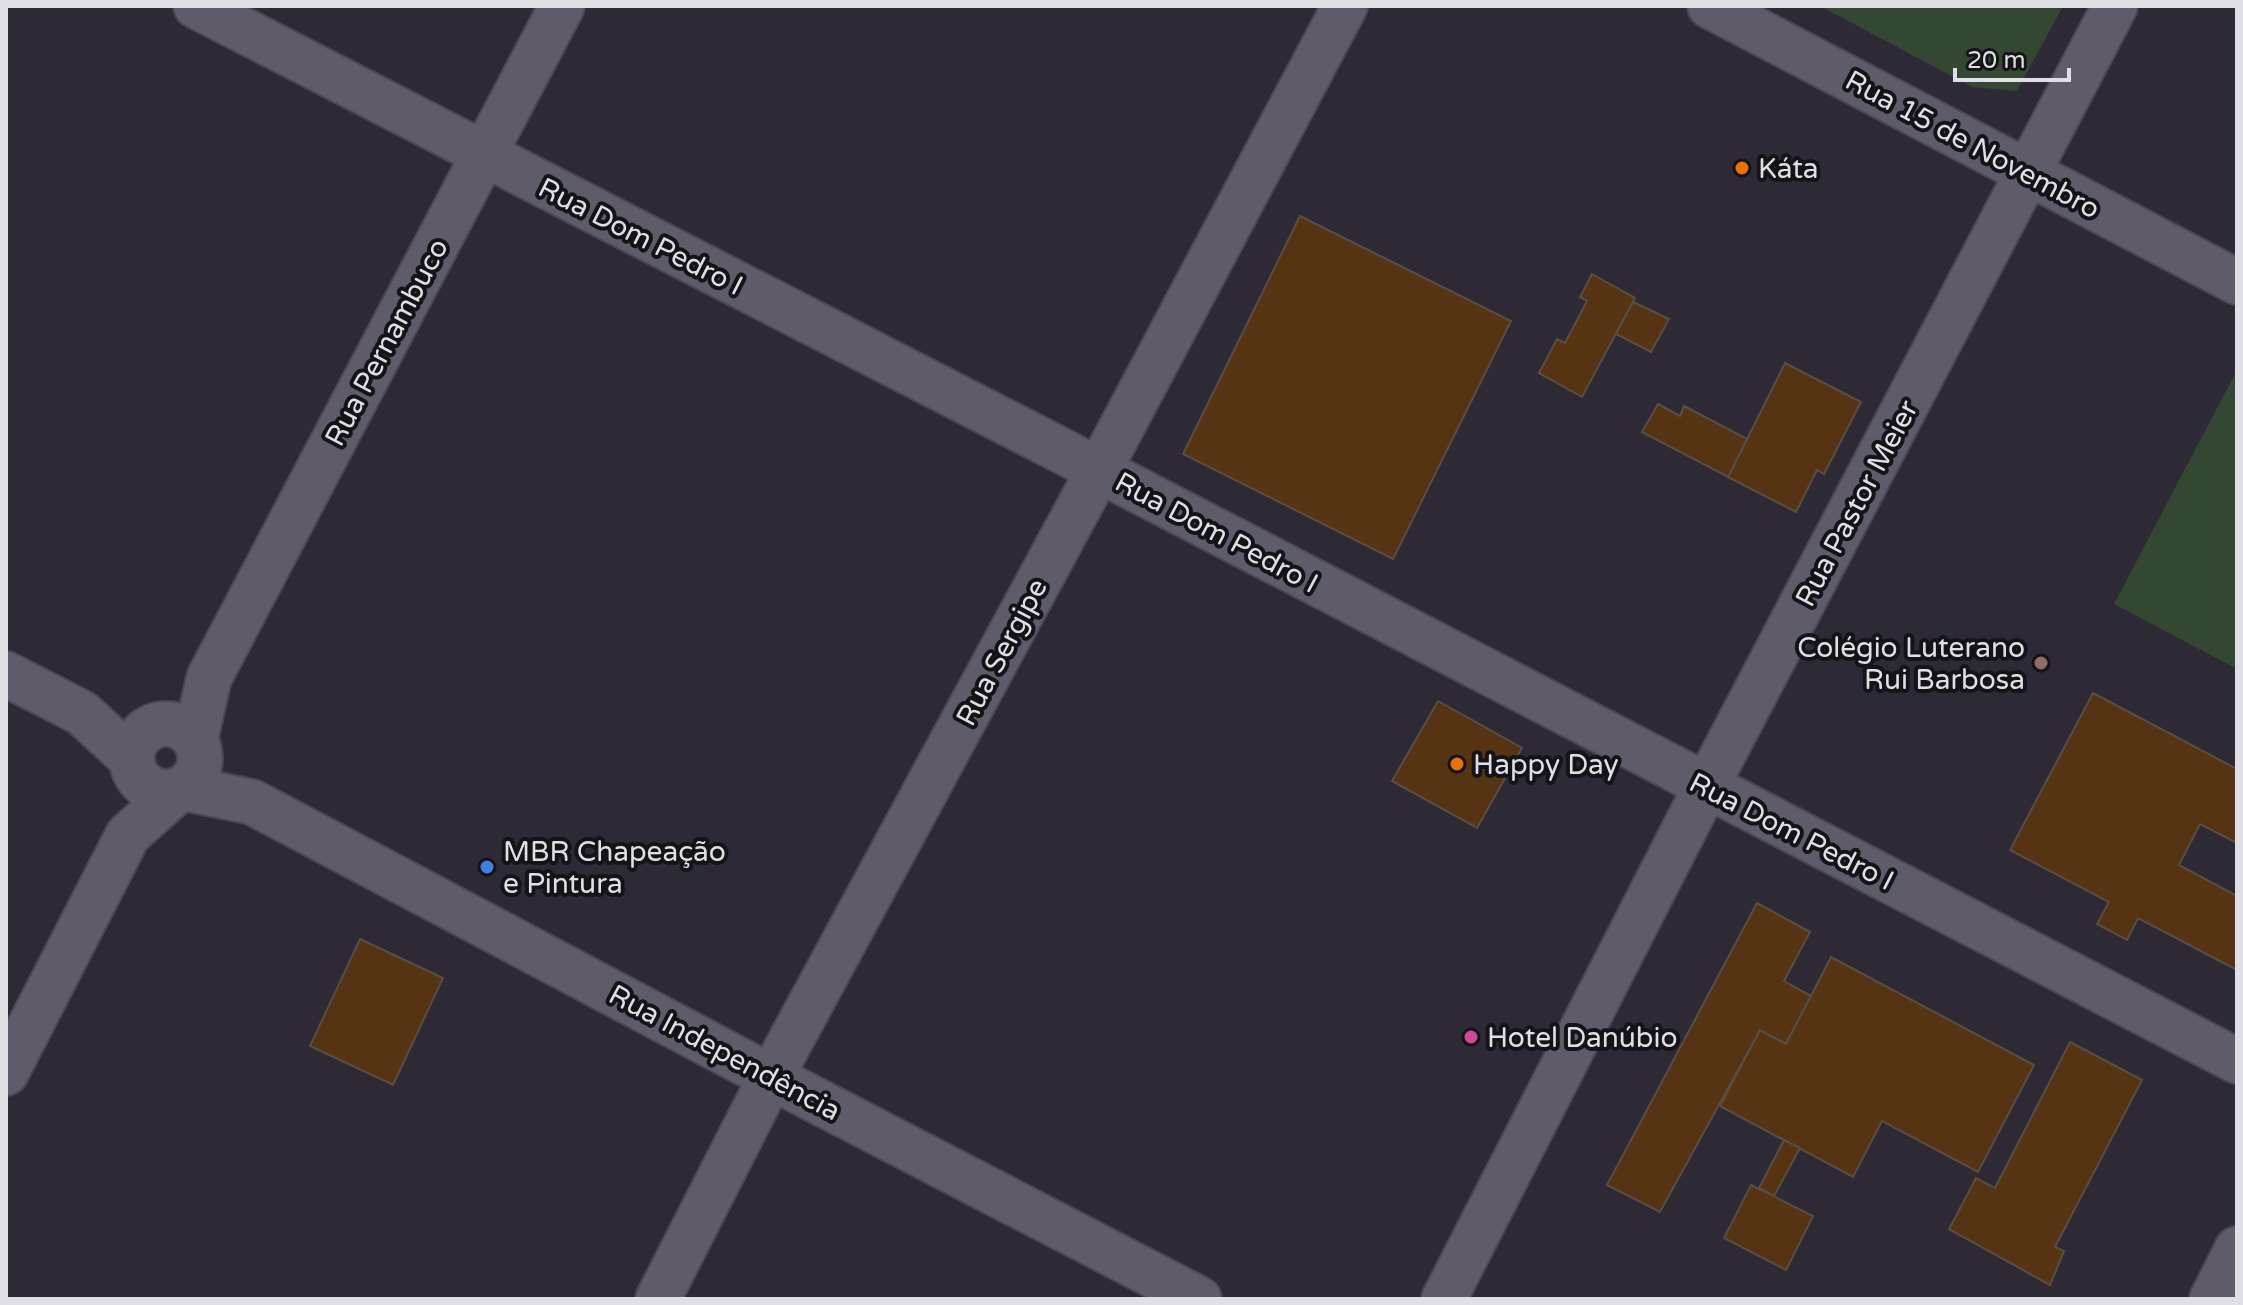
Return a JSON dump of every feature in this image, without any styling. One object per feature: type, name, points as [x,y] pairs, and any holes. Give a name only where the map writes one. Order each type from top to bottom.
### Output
[{"type":"street","name":"Rua Dom Pedro I","points":[[196,6],[1099,470],[2237,1061]]},
{"type":"street","name":"Rua Pernambuco","points":[[163,744],[209,678],[562,6]]},
{"type":"street","name":"Rua Sergipe","points":[[658,1299],[771,1077],[1345,6]]},
{"type":"street","name":"Rua 15 de Novembro","points":[[1710,6],[2237,282]]},
{"type":"street","name":"Rua Pastor Meier","points":[[1444,1299],[1706,787],[2115,6]]},
{"type":"street","points":[[6,674],[82,713],[163,744],[128,835],[6,1073]]},
{"type":"street","name":"Rua Independência","points":[[252,802],[180,790],[164,793],[140,781],[163,744],[252,802],[1199,1299]]},
{"type":"street","points":[[128,835],[180,790]]},
{"type":"street","points":[[2212,1299],[2237,1249]]},
{"type":"green space","points":[[1820,6],[2063,6],[2017,91],[1972,87]]},
{"type":"green space","points":[[2237,370],[2237,669],[2114,604]]},
{"type":"building","points":[[1300,216],[1511,321],[1393,559],[1183,454]]},
{"type":"building","points":[[1592,274],[1635,298],[1582,397],[1539,373],[1557,339],[1565,343],[1587,301],[1580,297]]},
{"type":"building","points":[[1633,302],[1669,319],[1651,352],[1616,334]]},
{"type":"building","points":[[1785,363],[1861,402],[1824,474],[1817,470],[1796,512],[1728,477]]},
{"type":"building","points":[[1658,404],[1680,416],[1684,406],[1747,439],[1728,477],[1642,432]]},
{"type":"building","points":[[2093,693],[2237,769],[2237,843],[2200,824],[2179,865],[2237,896],[2237,970],[2138,918],[2127,940],[2097,924],[2109,902],[2010,850]]},
{"type":"building","name":"Happy Day","points":[[1438,701],[1522,748],[1477,828],[1392,781]]},
{"type":"building","points":[[1757,903],[1810,932],[1784,981],[1811,996],[1786,1044],[1760,1030],[1660,1212],[1607,1185]]},
{"type":"building","points":[[360,939],[443,978],[393,1085],[310,1046]]},
{"type":"building","points":[[1831,957],[2034,1065],[1978,1172],[1882,1121],[1853,1177],[1720,1106],[1760,1030],[1786,1044]]},
{"type":"building","points":[[2070,1042],[2142,1080],[2055,1247],[2064,1251],[2050,1285],[1949,1229],[1976,1178],[1995,1188]]},
{"type":"building","points":[[1784,1140],[1800,1148],[1774,1196],[1759,1188]]},
{"type":"building","points":[[1751,1185],[1813,1216],[1786,1270],[1724,1238]]},
{"type":"place","name":"Káta","points":[[1742,168]]},
{"type":"place","name":"Colégio Luterano Rui Barbosa","points":[[2041,663]]},
{"type":"place","name":"Happy Day","points":[[1457,764]]},
{"type":"place","name":"MBR Chapeação e Pintura","points":[[487,867]]},
{"type":"place","name":"Hotel Danúbio","points":[[1471,1037]]}]
